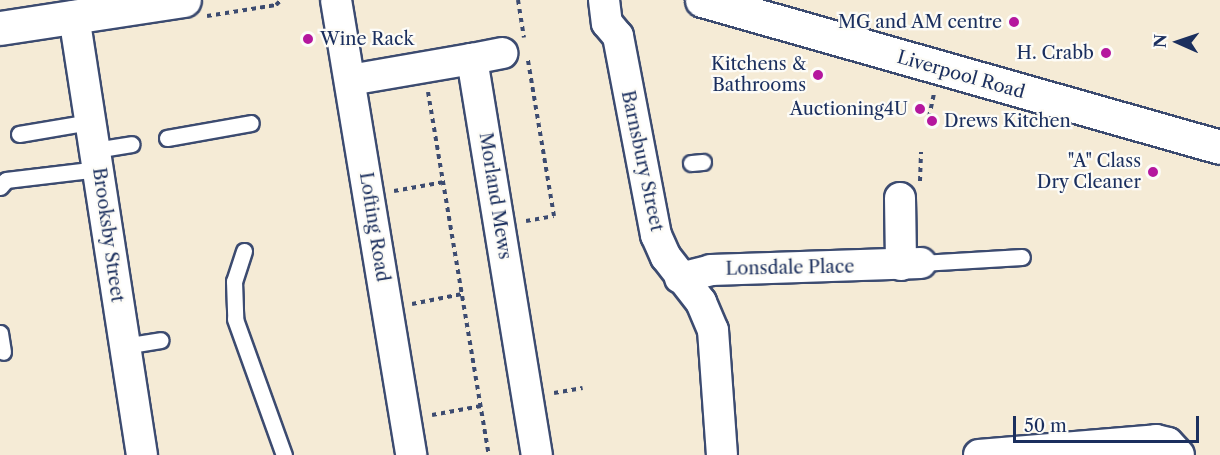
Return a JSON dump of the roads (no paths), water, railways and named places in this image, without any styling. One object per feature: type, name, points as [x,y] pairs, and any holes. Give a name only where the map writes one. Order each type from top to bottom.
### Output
[{"type":"main road","points":[[0,28],[184,0]]},
{"type":"main road","name":"Liverpool Road","points":[[702,0],[1220,147]]},
{"type":"street","name":"Lofting Road","points":[[336,0],[411,455]]},
{"type":"street","name":"Barnsbury Street","points":[[604,0],[607,23],[618,36],[654,169],[656,235],[680,278],[701,302],[712,330],[722,455]]},
{"type":"street","name":"Brooksby Street","points":[[74,16],[142,455]]},
{"type":"street","points":[[350,80],[502,53]]},
{"type":"street","name":"Morland Mews","points":[[472,59],[537,455]]},
{"type":"street","points":[[900,198],[911,264]]},
{"type":"street","name":"Lonsdale Place","points":[[680,278],[711,270],[911,264]]},
{"type":"street","points":[[979,455],[1156,440],[1168,443],[1179,455]]},
{"type":"lane","points":[[167,138],[251,123]]},
{"type":"lane","points":[[19,134],[94,147],[132,144]]},
{"type":"lane","points":[[0,187],[6,180],[94,147]]},
{"type":"lane","points":[[244,251],[234,281],[235,319],[284,455]]},
{"type":"lane","points":[[911,264],[1022,257]]},
{"type":"lane","points":[[0,333],[3,352]]},
{"type":"lane","points":[[124,346],[161,340]]},
{"type":"place","name":"MG and AM centre","points":[[1014,22]]},
{"type":"place","name":"Wine Rack","points":[[308,39]]},
{"type":"place","name":"H. Crabb","points":[[1106,53]]},
{"type":"place","name":"Kitchens & Bathrooms","points":[[818,75]]},
{"type":"place","name":"Auctioning4U","points":[[920,109]]},
{"type":"place","name":"Drews Kitchen","points":[[932,121]]},
{"type":"place","name":"\"A\" Class Dry Cleaner","points":[[1153,172]]}]
